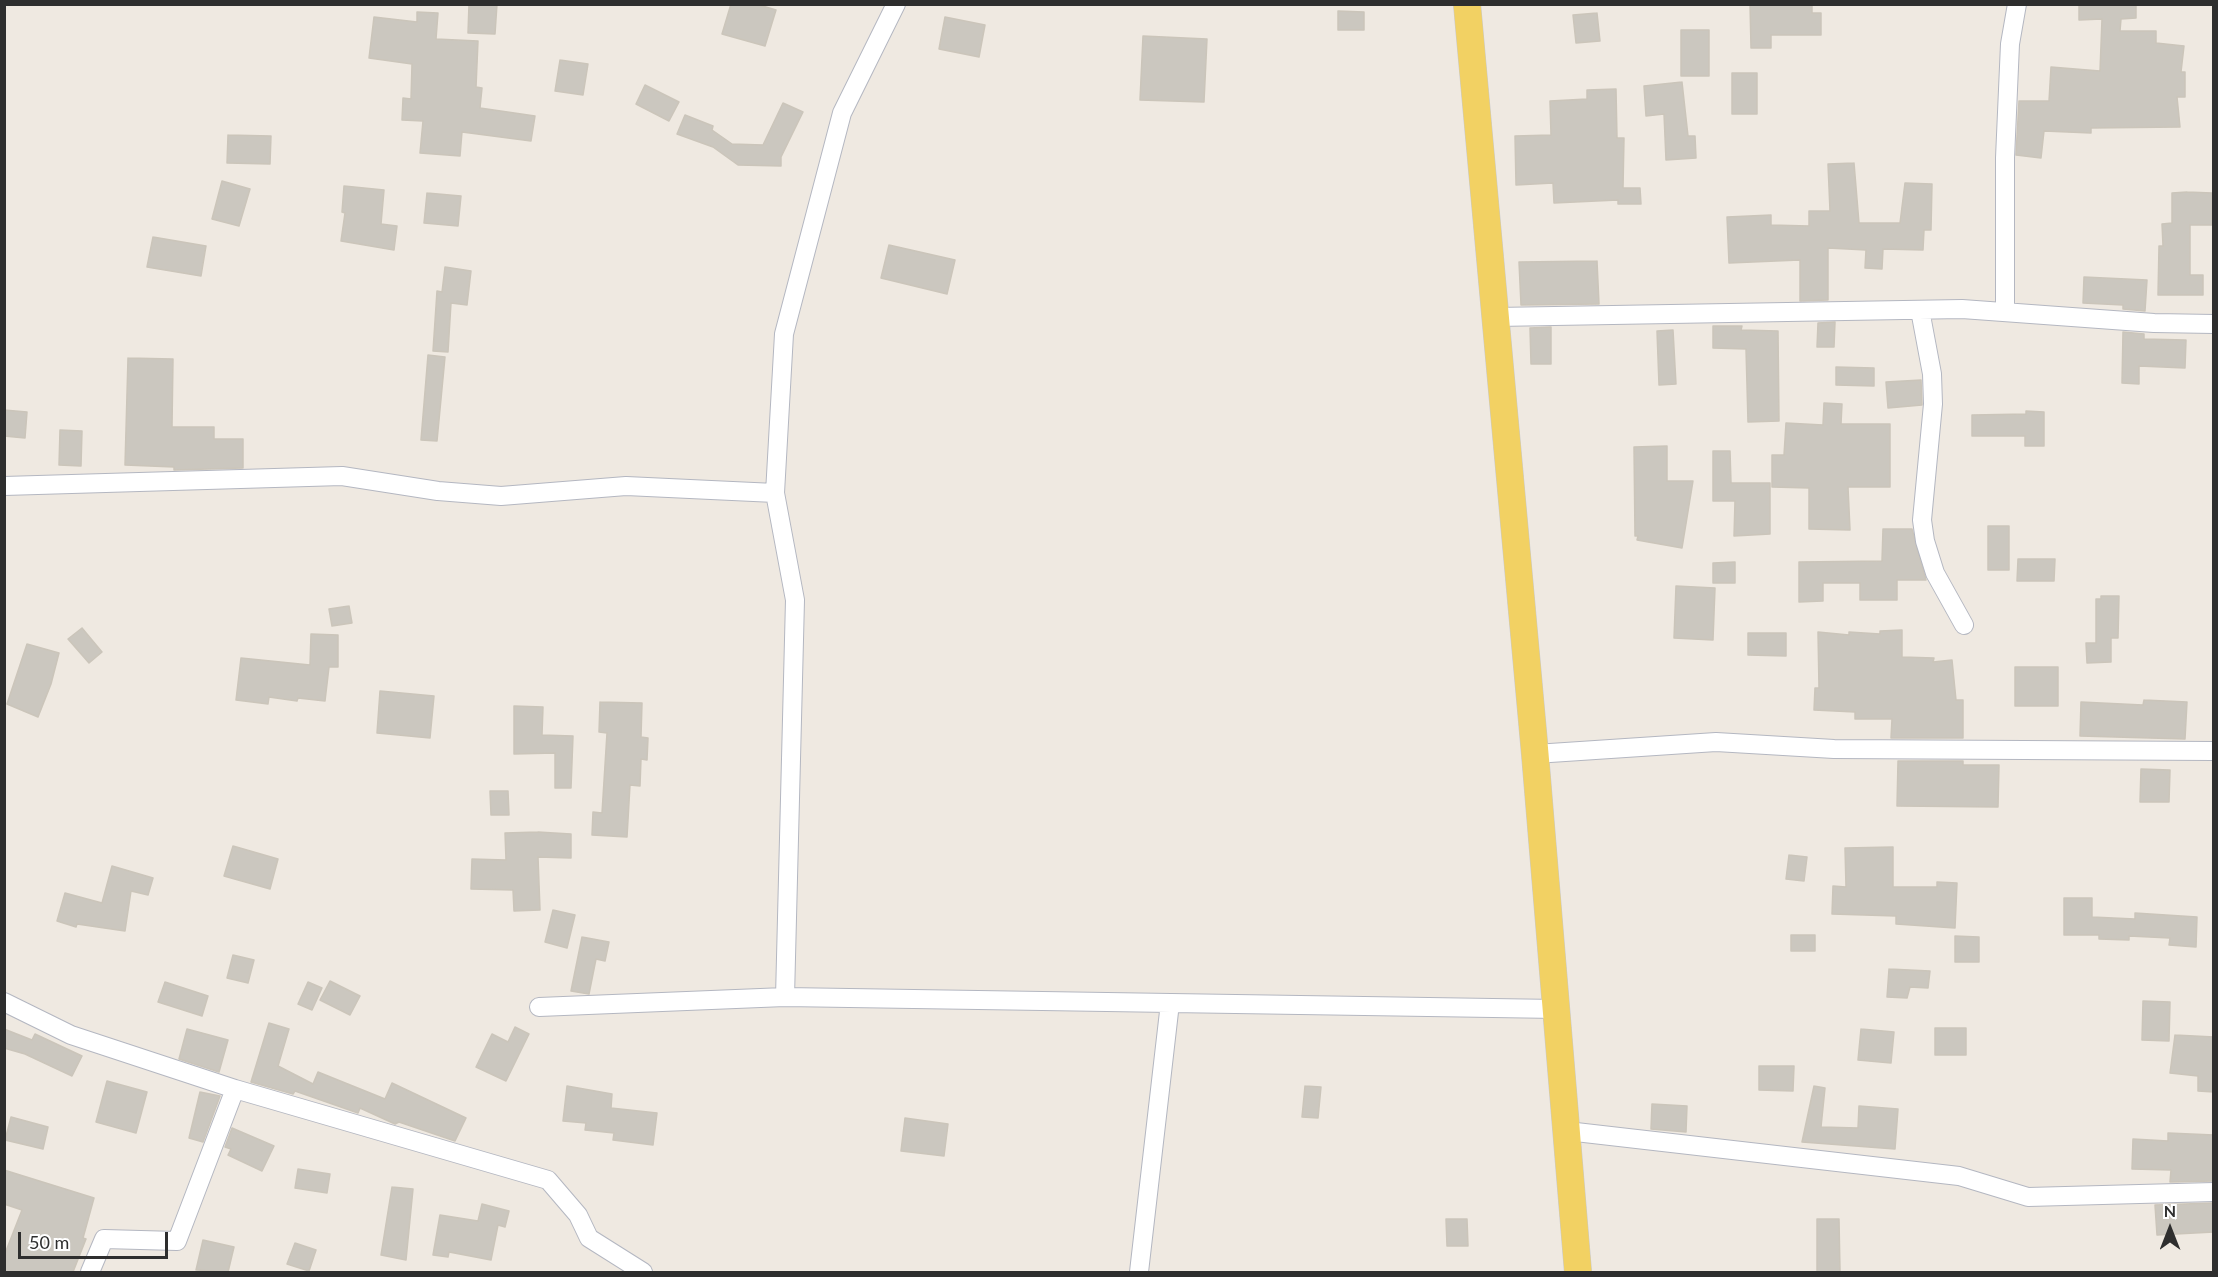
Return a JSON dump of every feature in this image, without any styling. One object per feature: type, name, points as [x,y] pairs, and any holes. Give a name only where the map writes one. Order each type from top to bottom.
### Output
[{"type":"main road","points":[[1467,4],[1535,754],[1578,1272]]},
{"type":"street","points":[[785,997],[795,600],[775,493],[784,334],[842,113],[896,4]]},
{"type":"street","points":[[2004,312],[2005,158],[2010,44],[2017,4]]},
{"type":"street","points":[[1496,317],[1920,310],[2004,312],[2154,323],[2214,324]]},
{"type":"street","points":[[1920,310],[1932,374],[1933,404],[1922,520],[1925,541],[1935,573],[1964,625]]},
{"type":"street","points":[[4,486],[342,476],[438,491],[501,496],[626,486],[775,493]]},
{"type":"street","points":[[1535,754],[1716,742],[1834,749],[2214,751]]},
{"type":"street","points":[[539,1007],[785,997],[1557,1009]]},
{"type":"street","points":[[4,1002],[71,1035],[235,1089],[548,1180],[578,1215],[589,1238],[643,1272]]},
{"type":"street","points":[[1139,1272],[1170,1003]]},
{"type":"street","points":[[90,1272],[104,1239],[177,1242],[235,1089]]},
{"type":"street","points":[[1566,1131],[1959,1176],[2028,1197],[2214,1192]]},
{"type":"building","points":[[469,4],[497,4],[495,34],[468,33]]},
{"type":"building","points":[[731,4],[756,4],[776,10],[765,46],[722,34]]},
{"type":"building","points":[[1750,4],[1812,4],[1812,13],[1821,13],[1821,35],[1771,35],[1771,48],[1751,48]]},
{"type":"building","points":[[2079,4],[2136,4],[2136,18],[2121,19],[2120,31],[2156,31],[2156,43],[2184,46],[2181,72],[2185,72],[2185,97],[2177,97],[2180,127],[2091,128],[2091,133],[2044,131],[2041,158],[2016,155],[2019,101],[2049,101],[2051,67],[2100,71],[2102,19],[2079,20]]},
{"type":"building","points":[[1338,11],[1364,12],[1364,30],[1338,30]]},
{"type":"building","points":[[417,12],[438,13],[436,39],[478,41],[476,87],[482,88],[480,108],[535,116],[531,141],[462,132],[460,156],[420,153],[423,121],[402,120],[403,98],[411,99],[412,64],[369,58],[374,17],[417,22]]},
{"type":"building","points":[[1597,13],[1600,41],[1576,43],[1573,15]]},
{"type":"building","points":[[945,17],[985,25],[979,57],[939,49]]},
{"type":"building","points":[[1681,30],[1709,30],[1709,76],[1681,76]]},
{"type":"building","points":[[1143,36],[1207,39],[1204,102],[1140,100]]},
{"type":"building","points":[[560,60],[588,64],[583,95],[555,91]]},
{"type":"building","points":[[1732,73],[1757,73],[1757,114],[1732,114]]},
{"type":"building","points":[[1682,82],[1688,136],[1695,136],[1696,158],[1666,160],[1664,114],[1646,116],[1644,86]]},
{"type":"building","points":[[645,85],[679,102],[669,121],[636,104]]},
{"type":"building","points":[[1616,89],[1617,138],[1624,138],[1623,188],[1640,188],[1641,204],[1618,204],[1618,200],[1554,203],[1553,183],[1516,185],[1515,136],[1551,135],[1550,101],[1587,99],[1587,90]]},
{"type":"building","points":[[783,103],[803,112],[781,157],[781,166],[738,165],[713,147],[677,134],[685,115],[713,126],[712,130],[732,144],[763,145]]},
{"type":"building","points":[[228,135],[271,136],[270,164],[227,163]]},
{"type":"building","points":[[1854,163],[1859,223],[1900,223],[1905,183],[1932,184],[1931,230],[1924,230],[1923,250],[1883,249],[1882,269],[1865,268],[1866,250],[1828,248],[1828,300],[1800,301],[1800,260],[1729,263],[1727,217],[1771,215],[1771,225],[1809,226],[1809,211],[1830,211],[1828,164]]},
{"type":"building","points":[[222,181],[250,189],[239,226],[212,219]]},
{"type":"building","points":[[344,186],[384,190],[381,224],[397,226],[394,250],[341,241],[345,213],[342,212]]},
{"type":"building","points":[[427,193],[461,196],[458,226],[424,223]]},
{"type":"building","points":[[2172,193],[2212,193],[2212,225],[2190,225],[2190,275],[2203,275],[2203,295],[2158,295],[2159,246],[2163,246],[2162,224],[2172,223]]},
{"type":"building","points":[[153,237],[206,246],[201,276],[147,267]]},
{"type":"building","points":[[889,245],[955,260],[947,294],[881,278]]},
{"type":"building","points":[[1597,261],[1599,304],[1521,305],[1519,262]]},
{"type":"building","points":[[445,267],[471,271],[467,305],[451,303],[448,352],[433,351],[437,291],[442,292]]},
{"type":"building","points":[[2084,277],[2147,280],[2145,311],[2123,309],[2123,305],[2083,303]]},
{"type":"building","points":[[1835,322],[1834,347],[1817,347],[1818,323]]},
{"type":"building","points":[[1713,326],[1742,326],[1741,330],[1778,331],[1779,421],[1748,422],[1746,349],[1713,348]]},
{"type":"building","points":[[1551,327],[1551,364],[1531,364],[1530,328]]},
{"type":"building","points":[[1673,330],[1676,384],[1659,385],[1657,331]]},
{"type":"building","points":[[2123,332],[2144,334],[2144,339],[2186,340],[2185,368],[2139,366],[2139,384],[2122,383]]},
{"type":"building","points":[[428,355],[445,357],[437,441],[421,440]]},
{"type":"building","points":[[128,358],[173,359],[172,427],[214,427],[214,439],[243,439],[243,468],[174,470],[174,467],[125,465]]},
{"type":"building","points":[[1836,367],[1874,368],[1874,386],[1836,385]]},
{"type":"building","points":[[1921,380],[1922,405],[1888,408],[1886,382]]},
{"type":"building","points":[[1824,403],[1842,404],[1841,424],[1890,424],[1890,487],[1848,487],[1850,530],[1809,529],[1809,488],[1772,487],[1772,455],[1784,455],[1786,423],[1823,425]]},
{"type":"building","points":[[4,410],[27,412],[25,438],[4,436]]},
{"type":"building","points":[[2026,411],[2044,412],[2044,446],[2025,446],[2025,436],[1972,436],[1972,415],[2026,414]]},
{"type":"building","points":[[60,430],[82,431],[81,466],[59,465]]},
{"type":"building","points":[[1667,446],[1667,481],[1693,481],[1682,548],[1637,540],[1638,536],[1635,536],[1634,447]]},
{"type":"building","points":[[1713,451],[1730,451],[1731,483],[1770,483],[1770,534],[1734,536],[1735,501],[1713,501]]},
{"type":"building","points":[[1988,526],[2009,526],[2009,570],[1988,570]]},
{"type":"building","points":[[1883,529],[1912,529],[1926,580],[1897,580],[1897,600],[1860,600],[1860,583],[1823,583],[1823,601],[1799,602],[1799,562],[1882,561]]},
{"type":"building","points":[[2018,559],[2055,559],[2054,581],[2017,581]]},
{"type":"building","points":[[1735,562],[1735,583],[1713,583],[1713,563]]},
{"type":"building","points":[[1676,586],[1715,588],[1713,640],[1674,638]]},
{"type":"building","points":[[2101,596],[2119,596],[2118,638],[2111,638],[2111,662],[2087,663],[2086,643],[2096,643],[2096,599],[2101,599]]},
{"type":"building","points":[[349,606],[352,623],[332,626],[329,609]]},
{"type":"building","points":[[82,628],[102,652],[89,663],[68,639]]},
{"type":"building","points":[[1902,630],[1902,657],[1934,658],[1933,662],[1952,660],[1956,700],[1963,700],[1963,738],[1891,738],[1892,719],[1855,719],[1855,712],[1814,710],[1815,688],[1819,688],[1818,632],[1849,635],[1849,632],[1880,634],[1880,631]]},
{"type":"building","points":[[1748,633],[1786,633],[1786,656],[1748,655]]},
{"type":"building","points":[[311,634],[338,635],[338,667],[329,667],[325,701],[298,698],[297,701],[269,697],[268,704],[236,700],[241,658],[310,665]]},
{"type":"building","points":[[27,644],[59,653],[51,684],[38,717],[7,704]]},
{"type":"building","points":[[2015,667],[2058,667],[2058,706],[2015,706]]},
{"type":"building","points":[[380,691],[434,696],[430,738],[377,733]]},
{"type":"building","points":[[2144,700],[2187,702],[2185,739],[2080,736],[2081,702],[2143,705]]},
{"type":"building","points":[[600,702],[642,703],[641,737],[648,738],[647,760],[641,759],[640,786],[630,785],[627,837],[592,835],[593,812],[602,813],[607,733],[599,732]]},
{"type":"building","points":[[514,706],[543,707],[542,735],[573,736],[571,788],[555,788],[555,753],[514,754]]},
{"type":"building","points":[[1898,761],[1963,761],[1963,765],[1999,765],[1998,807],[1897,806]]},
{"type":"building","points":[[2141,769],[2170,770],[2169,802],[2140,802]]},
{"type":"building","points":[[490,791],[508,791],[509,815],[491,815]]},
{"type":"building","points":[[505,833],[571,834],[571,858],[538,857],[540,910],[514,911],[513,890],[471,889],[472,859],[506,860]]},
{"type":"building","points":[[233,846],[278,859],[270,889],[224,876]]},
{"type":"building","points":[[1893,847],[1893,887],[1937,887],[1937,882],[1957,883],[1955,928],[1896,924],[1896,916],[1832,914],[1833,886],[1846,887],[1845,848]]},
{"type":"building","points":[[1789,855],[1807,857],[1804,881],[1786,879]]},
{"type":"building","points":[[112,866],[153,878],[148,895],[131,891],[125,931],[77,924],[76,927],[57,921],[65,893],[102,903]]},
{"type":"building","points":[[2064,898],[2092,898],[2092,917],[2135,919],[2135,913],[2197,917],[2196,947],[2169,945],[2170,938],[2129,936],[2129,940],[2099,939],[2099,935],[2064,935]]},
{"type":"building","points":[[553,910],[575,915],[567,948],[545,942]]},
{"type":"building","points":[[1791,935],[1815,935],[1815,951],[1791,951]]},
{"type":"building","points":[[1955,936],[1979,937],[1979,962],[1955,962]]},
{"type":"building","points":[[582,937],[609,942],[605,961],[596,959],[589,994],[571,991]]},
{"type":"building","points":[[233,955],[254,960],[248,983],[227,978]]},
{"type":"building","points":[[1889,969],[1930,971],[1928,988],[1910,987],[1907,998],[1887,997]]},
{"type":"building","points":[[330,981],[360,996],[350,1015],[320,1000]]},
{"type":"building","points":[[165,982],[208,996],[202,1016],[158,1002]]},
{"type":"building","points":[[308,982],[322,988],[312,1010],[298,1004]]},
{"type":"building","points":[[2143,1001],[2170,1002],[2169,1041],[2142,1040]]},
{"type":"building","points":[[269,1023],[289,1029],[278,1066],[313,1084],[318,1072],[385,1099],[392,1083],[466,1118],[455,1141],[399,1122],[395,1124],[360,1108],[358,1113],[295,1091],[293,1094],[251,1082]]},
{"type":"building","points":[[515,1027],[529,1034],[506,1081],[476,1067],[492,1034],[508,1042]]},
{"type":"building","points":[[1935,1028],[1966,1028],[1966,1055],[1935,1055]]},
{"type":"building","points":[[4,1029],[32,1040],[35,1034],[82,1056],[72,1076],[25,1054],[4,1048]]},
{"type":"building","points":[[187,1029],[228,1040],[219,1072],[179,1059]]},
{"type":"building","points":[[1861,1029],[1894,1032],[1891,1063],[1858,1060]]},
{"type":"building","points":[[2175,1035],[2214,1037],[2214,1092],[2198,1091],[2198,1076],[2170,1073]]},
{"type":"building","points":[[1759,1066],[1794,1066],[1793,1091],[1759,1090]]},
{"type":"building","points":[[107,1081],[147,1092],[136,1133],[96,1122]]},
{"type":"building","points":[[567,1086],[612,1094],[611,1108],[657,1113],[653,1145],[613,1140],[614,1133],[585,1130],[586,1123],[563,1121]]},
{"type":"building","points":[[1305,1086],[1321,1087],[1318,1118],[1302,1117]]},
{"type":"building","points":[[1814,1086],[1825,1088],[1821,1127],[1858,1128],[1859,1106],[1898,1109],[1895,1149],[1802,1142]]},
{"type":"building","points":[[200,1092],[220,1096],[203,1142],[189,1138]]},
{"type":"building","points":[[1652,1104],[1687,1106],[1686,1132],[1651,1129]]},
{"type":"building","points":[[11,1117],[48,1127],[43,1149],[5,1140]]},
{"type":"building","points":[[905,1118],[948,1124],[944,1156],[901,1151]]},
{"type":"building","points":[[232,1128],[274,1146],[262,1171],[228,1155],[231,1149],[225,1147]]},
{"type":"building","points":[[2168,1133],[2214,1135],[2214,1181],[2170,1182],[2171,1170],[2132,1169],[2133,1139],[2168,1141]]},
{"type":"building","points":[[298,1169],[330,1174],[327,1193],[295,1188]]},
{"type":"building","points":[[4,1170],[94,1198],[83,1238],[86,1239],[73,1272],[4,1272],[4,1256],[22,1210],[4,1204]]},
{"type":"building","points":[[392,1187],[413,1189],[406,1260],[381,1255]]},
{"type":"building","points":[[2214,1203],[2214,1232],[2157,1235],[2155,1205]]},
{"type":"building","points":[[482,1204],[509,1211],[505,1227],[498,1225],[491,1260],[449,1252],[448,1257],[433,1255],[440,1215],[478,1221]]},
{"type":"building","points":[[1446,1219],[1467,1219],[1468,1246],[1447,1246]]},
{"type":"building","points":[[1817,1219],[1839,1219],[1840,1272],[1817,1272]]},
{"type":"building","points":[[203,1240],[234,1247],[228,1272],[196,1270]]},
{"type":"building","points":[[295,1243],[316,1250],[309,1271],[287,1264]]}]
